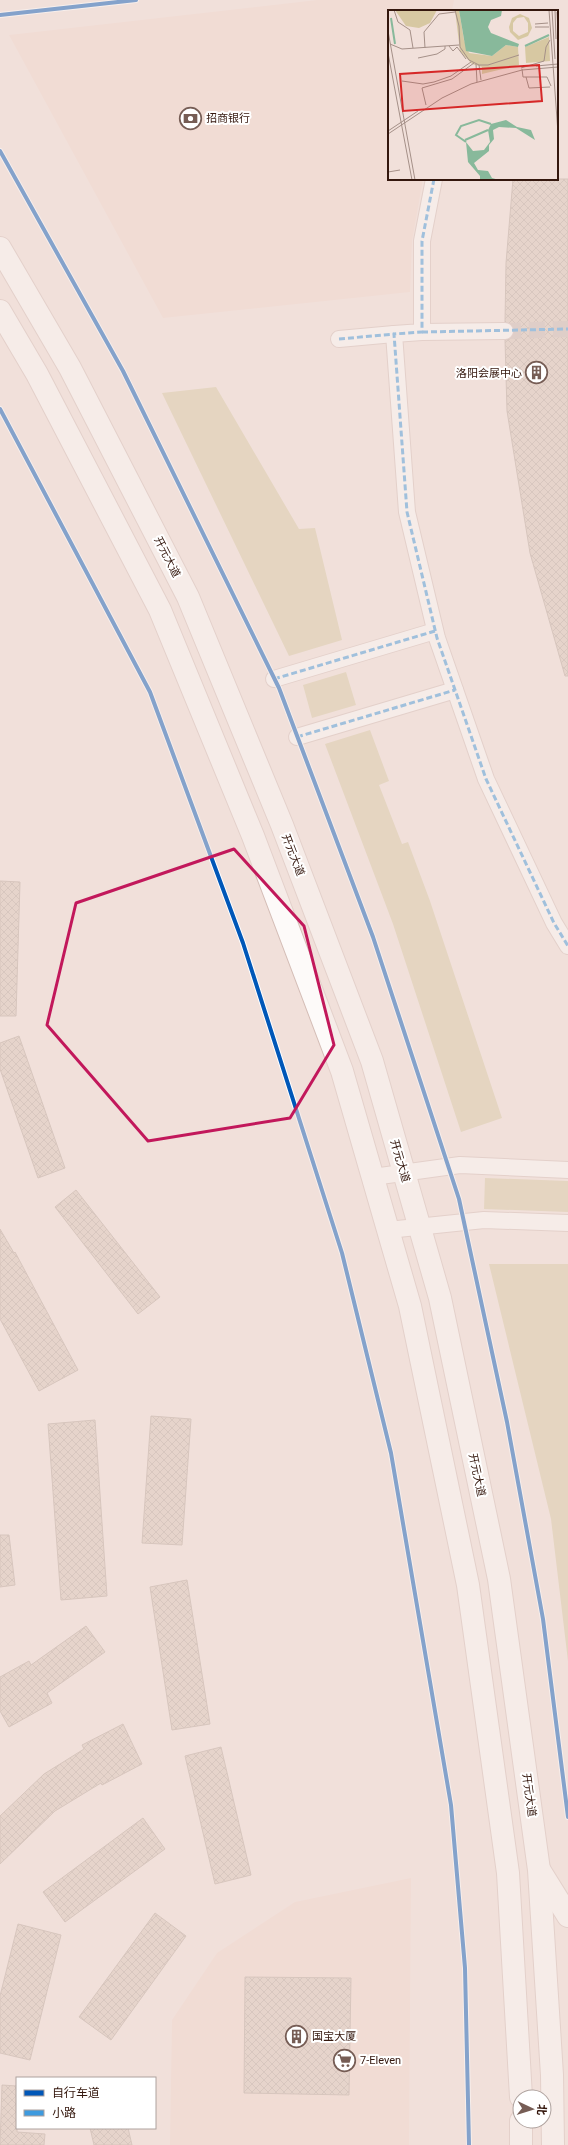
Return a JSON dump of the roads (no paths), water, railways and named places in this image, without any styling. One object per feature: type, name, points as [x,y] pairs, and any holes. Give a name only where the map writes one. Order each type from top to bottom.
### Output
[{"type":"main road","name":"开元大道","points":[[0,248],[70,368],[188,597],[282,825],[372,1061],[440,1298],[499,1579],[539,1870],[552,2075],[553,2145]]},
{"type":"main road","points":[[0,311],[37,374],[160,610],[253,836],[336,1056],[373,1177],[410,1306],[468,1585],[508,1873],[521,2089]]},
{"type":"main road","points":[[539,1870],[568,1916]]},
{"type":"main road","points":[[521,2129],[521,2145]]},
{"type":"street","points":[[422,332],[422,242],[434,180]]},
{"type":"street","points":[[339,339],[422,332],[505,331]]},
{"type":"street","points":[[394,334],[407,512],[435,631],[486,779],[554,923],[568,946]]},
{"type":"street","points":[[274,679],[435,631]]},
{"type":"street","points":[[297,738],[455,690]]},
{"type":"street","points":[[373,1177],[460,1165],[568,1170]]},
{"type":"street","points":[[388,1230],[484,1220],[568,1223]]},
{"type":"tunnel","points":[[505,331],[568,329]]},
{"type":"place","name":"招商银行","points":[[191,118]]},
{"type":"place","name":"洛阳会展中心","points":[[537,373]]},
{"type":"place","name":"国宝大厦","points":[[297,2036]]},
{"type":"place","name":"7-Eleven","points":[[344,2060]]}]
